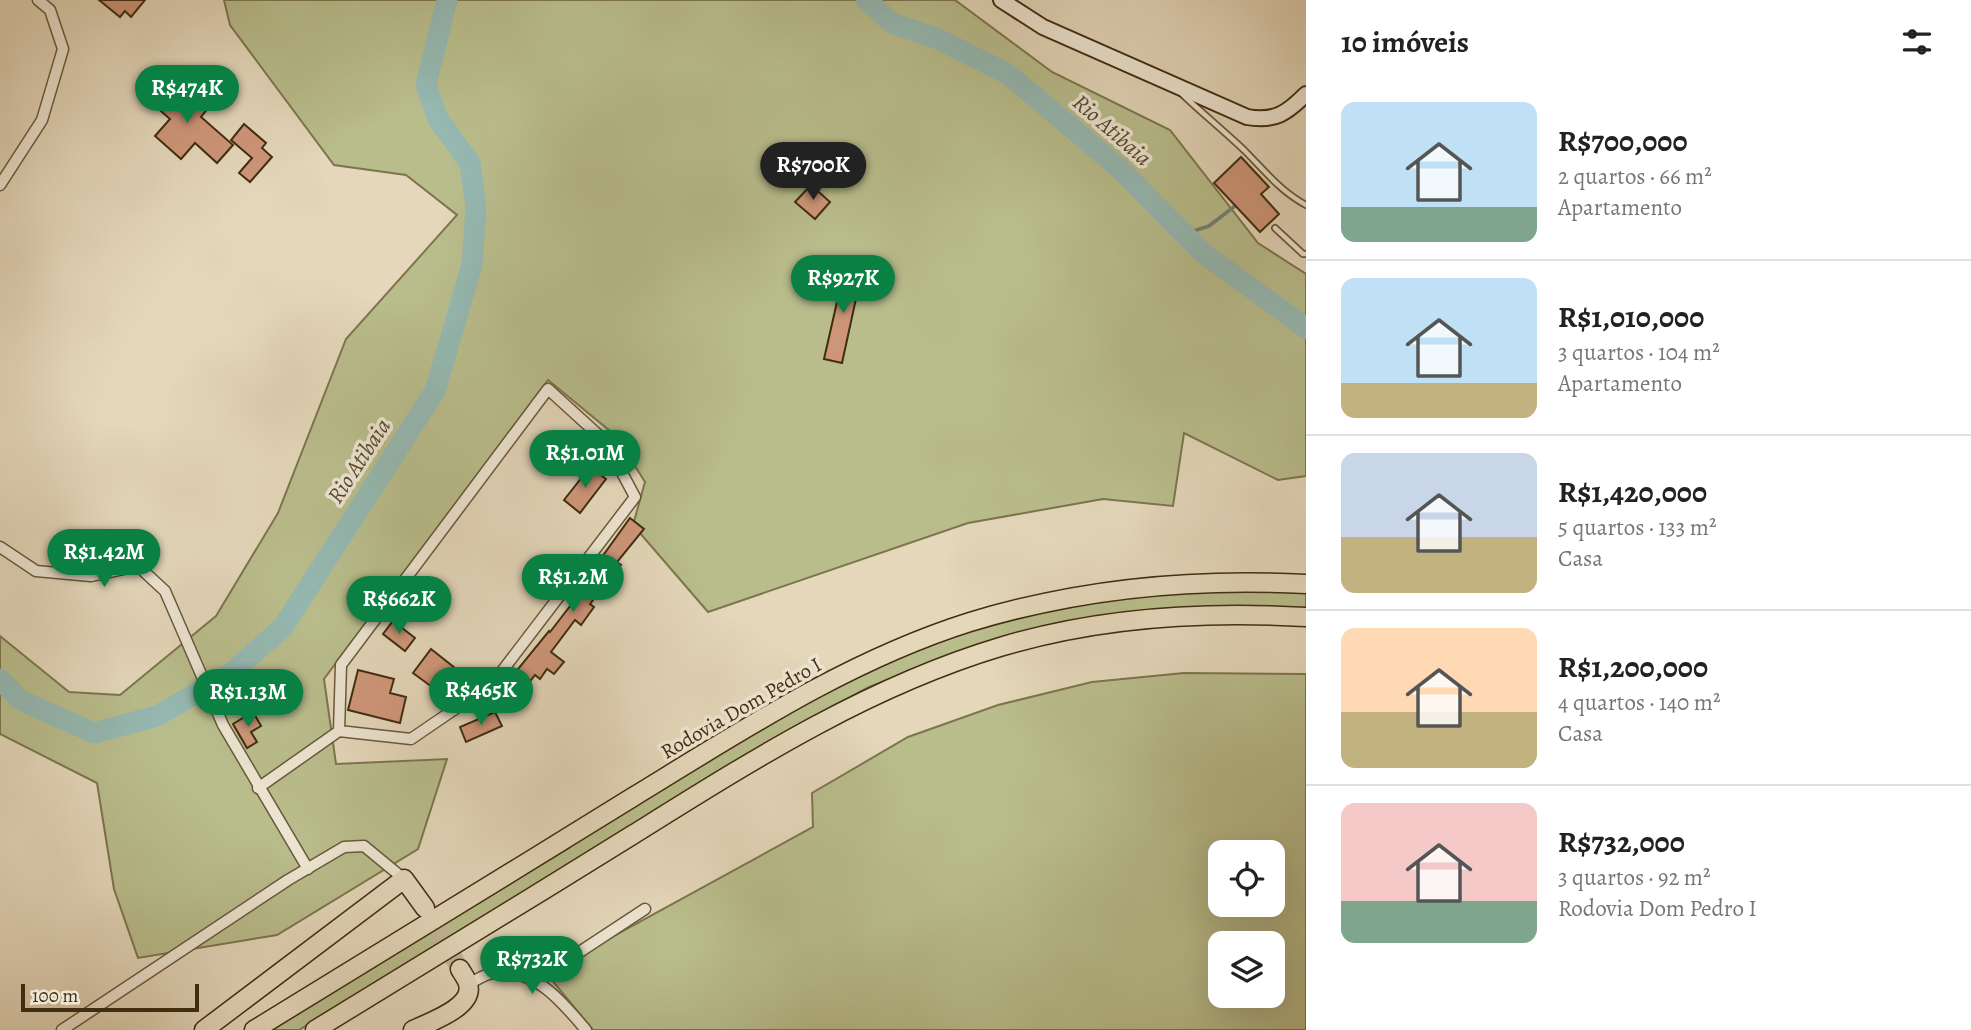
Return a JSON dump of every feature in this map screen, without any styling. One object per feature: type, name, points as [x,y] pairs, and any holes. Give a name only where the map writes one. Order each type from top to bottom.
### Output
[{"type":"highway","name":"Rodovia Dom Pedro I","points":[[254,1030],[738,733],[822,686],[922,639],[1014,610],[1078,597],[1215,583],[1306,584]]},
{"type":"highway","points":[[314,1030],[751,761],[851,705],[907,681],[1001,646],[1082,628],[1195,615],[1306,617]]},
{"type":"highway","points":[[204,1030],[404,879],[425,908]]},
{"type":"highway","points":[[413,1030],[460,1006],[468,996],[464,977]]},
{"type":"street","points":[[0,185],[42,120],[63,50],[50,10],[38,0]]},
{"type":"street","points":[[1001,0],[1042,27],[1234,113],[1264,120],[1286,111],[1306,94]]},
{"type":"street","points":[[258,788],[339,731],[411,739],[493,683],[635,497],[605,442],[548,390],[341,665],[339,731]]},
{"type":"street","points":[[0,547],[36,571],[91,576],[138,566],[165,591],[190,655],[223,726],[308,869]]},
{"type":"street","points":[[62,1030],[344,848],[364,846],[404,879]]},
{"type":"street","points":[[537,980],[645,909]]},
{"type":"street","points":[[464,977],[511,972],[537,980],[564,1004],[586,1030]]},
{"type":"lane","points":[[1174,86],[1243,149],[1287,194],[1306,205]]},
{"type":"lane","points":[[1275,228],[1306,254]]},
{"type":"green space","points":[[224,0],[955,0],[1052,72],[1170,130],[1258,243],[1306,274],[1306,476],[1278,480],[1184,433],[1173,506],[1103,499],[968,523],[708,612],[633,525],[645,482],[616,436],[548,380],[324,679],[336,764],[447,759],[418,849],[277,935],[138,958],[114,889],[97,783],[0,734],[0,636],[69,692],[120,695],[216,616],[278,513],[346,339],[457,215],[406,175],[334,165],[230,25]]},
{"type":"green space","points":[[1209,590],[1306,591],[1306,610],[1270,608],[955,654],[869,687],[801,723],[299,1030],[267,1030],[795,708],[900,655],[992,623],[1083,602]]},
{"type":"green space","points":[[1184,673],[1306,674],[1306,1030],[593,1030],[546,973],[813,827],[812,793],[908,737],[998,705],[1092,682]]},
{"type":"building","points":[[99,0],[145,0],[131,17],[125,11],[120,17]]},
{"type":"building","points":[[162,80],[190,106],[198,97],[209,107],[201,117],[233,145],[217,163],[195,143],[181,159],[155,136],[170,119],[146,98]]},
{"type":"building","points":[[244,124],[266,143],[262,148],[272,157],[250,182],[239,173],[252,158],[231,140]]},
{"type":"building","points":[[1241,157],[1269,187],[1261,194],[1279,214],[1260,232],[1214,183]]},
{"type":"building","points":[[811,185],[830,202],[815,219],[795,202]]},
{"type":"building","points":[[845,267],[862,271],[842,363],[824,359]]},
{"type":"building","points":[[590,467],[606,479],[580,513],[564,500]]},
{"type":"building","points":[[630,518],[644,529],[617,562],[621,565],[590,604],[594,607],[581,625],[575,620],[551,652],[564,662],[554,674],[547,669],[540,679],[535,675],[515,701],[501,690],[587,584],[584,582]]},
{"type":"building","points":[[393,621],[415,638],[405,651],[383,634]]},
{"type":"building","points":[[431,649],[455,668],[444,683],[439,679],[432,687],[413,673]]},
{"type":"building","points":[[358,670],[394,679],[390,693],[406,697],[400,723],[348,710]]},
{"type":"building","points":[[253,712],[261,726],[251,732],[257,742],[247,748],[233,724]]},
{"type":"building","points":[[495,712],[502,726],[466,742],[460,727]]},
{"type":"waterway","name":"Rio Atibaia","points":[[0,679],[20,700],[94,733],[157,716],[231,673],[283,627],[435,391],[472,265],[476,208],[470,163],[438,119],[426,85],[447,0]]},
{"type":"waterway","name":"Rio Atibaia","points":[[866,0],[892,23],[938,39],[1008,74],[1119,168],[1203,253],[1306,328]]},
{"type":"waterway","points":[[1184,234],[1209,226],[1235,206]]},
{"type":"tunnel","points":[[425,908],[460,969]]}]
